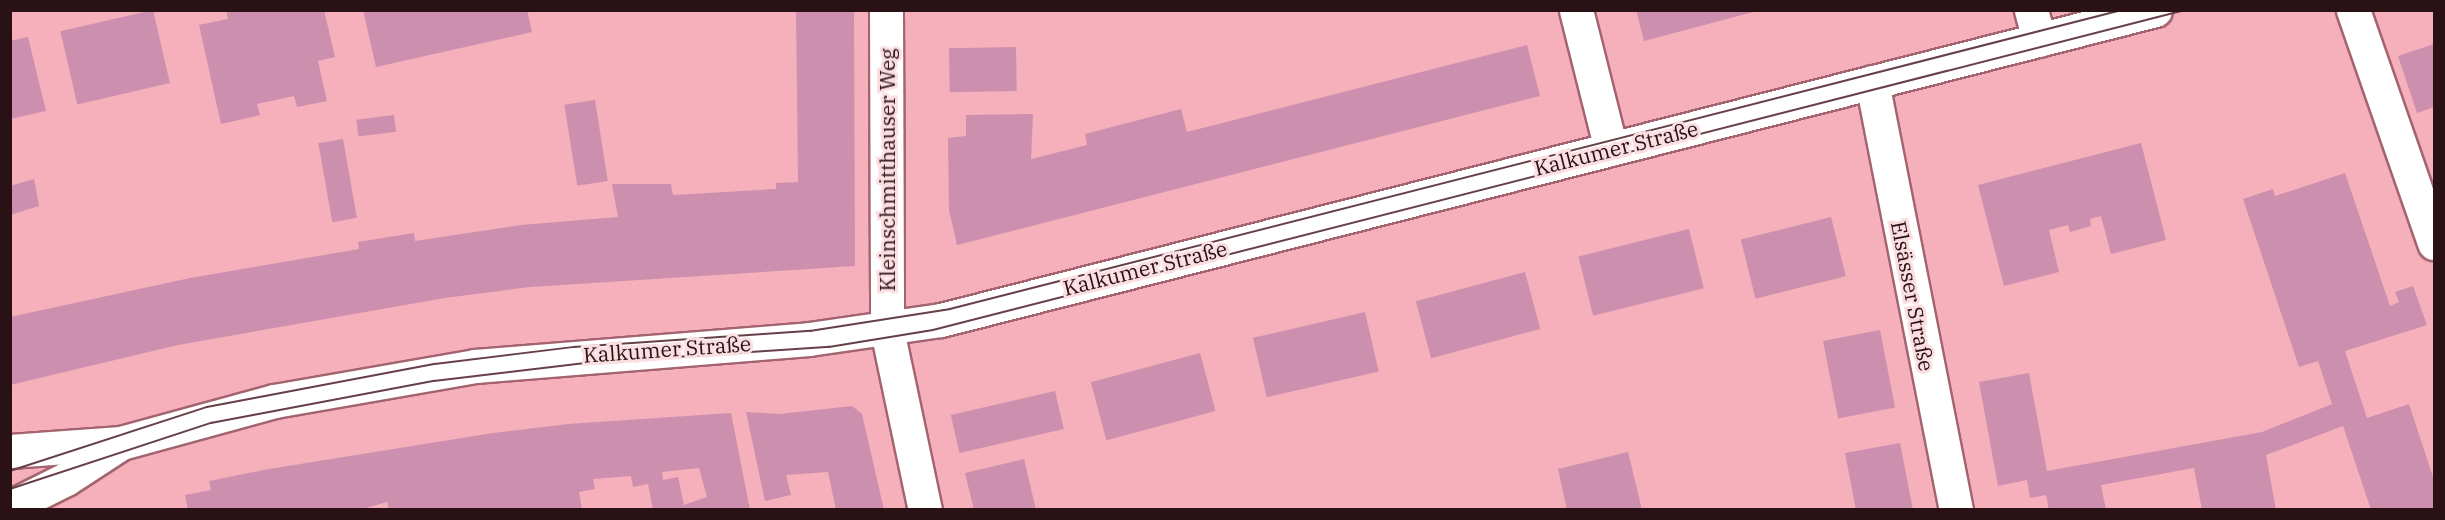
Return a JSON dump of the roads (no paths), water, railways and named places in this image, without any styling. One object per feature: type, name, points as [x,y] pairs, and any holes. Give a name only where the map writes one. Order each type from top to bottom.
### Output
[{"type":"main road","name":"Kleinschmitthauser Weg","points":[[886,10],[887,330],[925,510]]},
{"type":"main road","points":[[1576,10],[1611,149]]},
{"type":"main road","name":"Kalkumer Straße","points":[[10,451],[121,443],[275,401],[475,366],[887,330],[941,320],[1872,82],[2035,25],[2155,10]]},
{"type":"main road","points":[[2353,10],[2434,243]]},
{"type":"main road","name":"Elsässer Straße","points":[[1872,82],[1956,510]]},
{"type":"main road","name":"Kalkumer Straße","points":[[10,507],[66,479],[121,443]]},
{"type":"tram line","points":[[10,471],[207,407],[435,364],[574,347],[810,331],[950,309],[2122,10]]},
{"type":"tram line","points":[[10,489],[211,423],[434,381],[585,363],[829,347],[933,330],[2186,10]]}]
